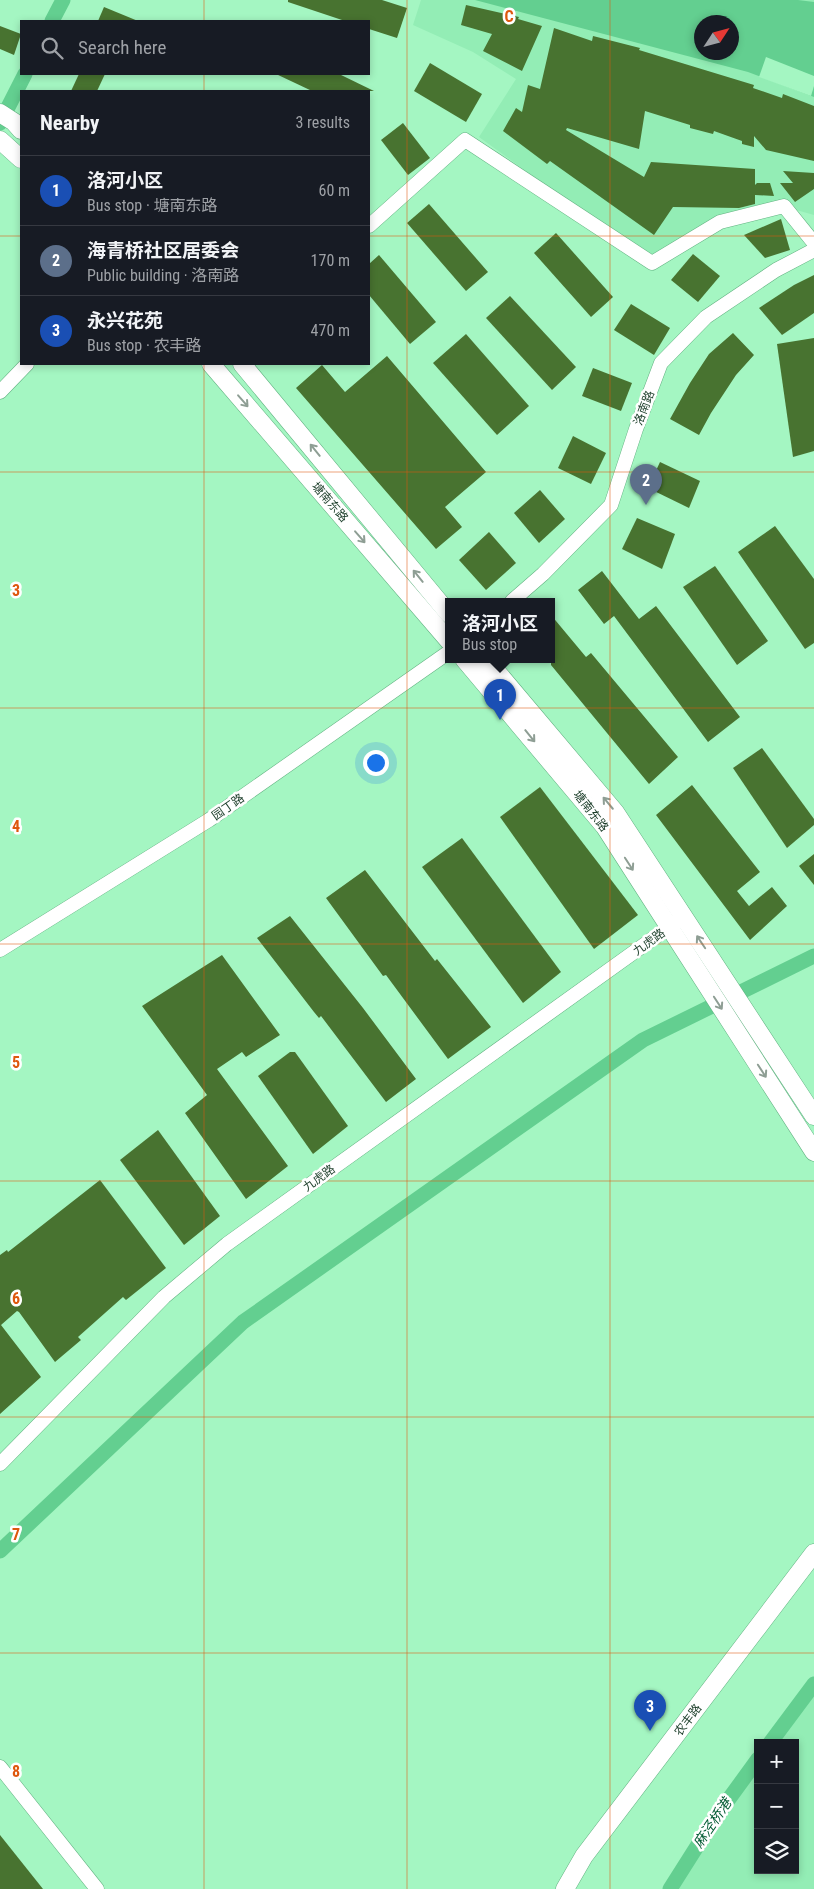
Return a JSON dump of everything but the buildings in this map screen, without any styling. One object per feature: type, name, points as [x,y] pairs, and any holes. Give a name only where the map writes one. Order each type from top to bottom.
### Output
[{"type":"main road","points":[[0,140],[20,157]]},
{"type":"main road","name":"塘南东路","points":[[241,365],[445,609]]},
{"type":"main road","name":"塘南东路","points":[[216,370],[445,636]]},
{"type":"main road","name":"塘南东路","points":[[467,663],[605,827],[814,1152]]},
{"type":"main road","name":"塘南东路","points":[[489,663],[615,812],[814,1116]]},
{"type":"main road","name":"农丰路","points":[[565,1889],[584,1856],[814,1553]]},
{"type":"street","points":[[370,225],[465,140],[652,263],[720,222],[784,206],[814,243]]},
{"type":"street","name":"洛南路","points":[[515,598],[543,574],[611,505],[636,429],[661,363],[706,317],[776,270],[814,250]]},
{"type":"street","points":[[0,392],[25,365]]},
{"type":"street","points":[[216,370],[236,365]]},
{"type":"street","name":"园丁路","points":[[0,950],[210,820],[445,655]]},
{"type":"street","name":"九虎路","points":[[0,1464],[164,1297],[228,1244],[684,917]]},
{"type":"street","points":[[0,1766],[97,1889]]},
{"type":"shaded area","points":[[421,0],[814,0],[814,215],[775,204],[720,222],[652,263],[479,137],[516,79],[473,52],[413,25]]},
{"type":"shaded area","points":[[475,0],[798,0],[814,2],[814,97],[748,72],[702,60],[739,60],[739,15],[694,15],[694,58]]},
{"type":"shaded area","points":[[814,1684],[814,1889],[675,1889],[754,1773],[754,1874],[799,1874],[799,1739],[777,1739]]},
{"type":"pier","points":[[766,57],[814,76],[811,96],[759,77]]},
{"type":"waterway","points":[[53,20],[63,0]]},
{"type":"waterway","points":[[0,123],[24,75]]},
{"type":"waterway","points":[[0,1551],[243,1322],[643,1040],[814,956]]},
{"type":"waterway","name":"麻泾桥港","points":[[773,1739],[814,1684]]},
{"type":"waterway","name":"麻泾桥港","points":[[670,1889],[715,1818],[754,1764]]},
{"type":"place","name":"海青桥社区居委会","points":[[646,505]]},
{"type":"place","name":"洛河小区","points":[[500,720]]},
{"type":"place","name":"永兴花苑","points":[[650,1731]]}]
